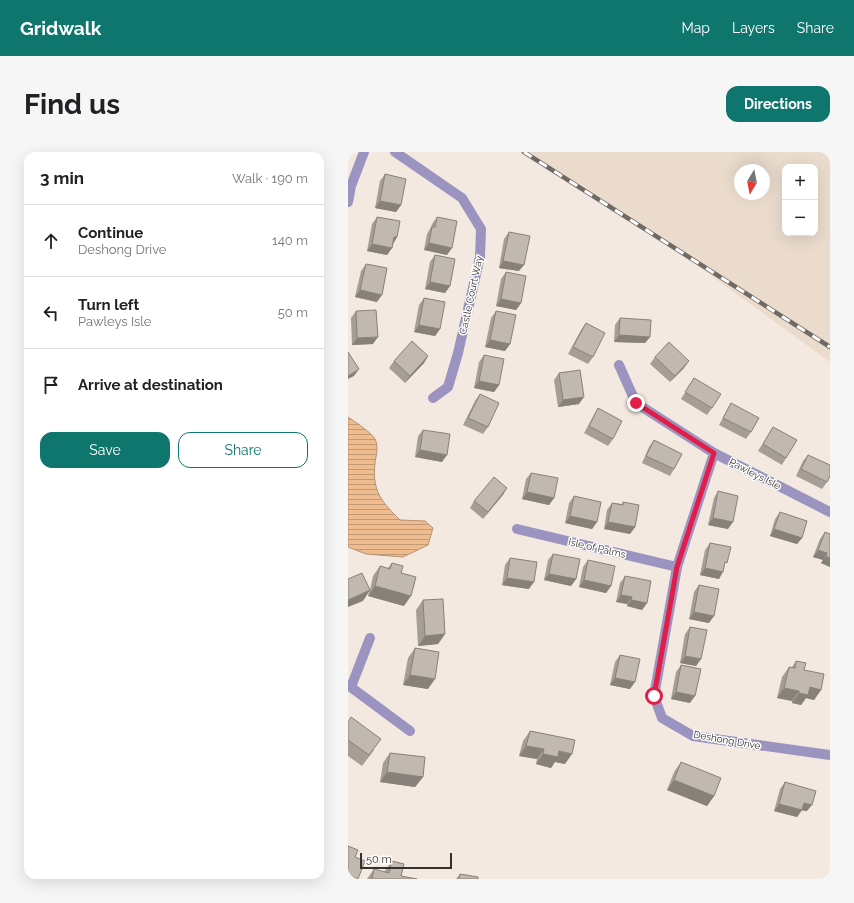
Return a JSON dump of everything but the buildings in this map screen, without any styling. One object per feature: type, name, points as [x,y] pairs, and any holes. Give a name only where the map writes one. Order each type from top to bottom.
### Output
[{"type":"street","points":[[348,202],[351,186],[364,152]]},
{"type":"street","name":"Castle Court Way","points":[[395,152],[462,198],[481,229],[480,257],[458,353],[448,387],[433,398]]},
{"type":"street","name":"Pawleys Isle","points":[[619,365],[636,403],[714,453],[830,512]]},
{"type":"street","name":"Deshong Drive","points":[[714,453],[677,567],[654,696],[662,718],[693,736],[830,755]]},
{"type":"street","name":"Isle of Palms","points":[[517,529],[677,567]]},
{"type":"street","points":[[370,638],[349,686],[410,731]]},
{"type":"shaded area","points":[[523,152],[830,152],[830,362],[673,248]]},
{"type":"shaded area","points":[[348,417],[367,430],[375,439],[377,448],[374,473],[379,495],[400,520],[425,521],[433,528],[428,545],[403,557],[366,554],[348,547]]},
{"type":"railway","points":[[524,152],[830,347]]},
{"type":"route","points":[[636,403],[714,453],[677,567],[654,696]]}]
